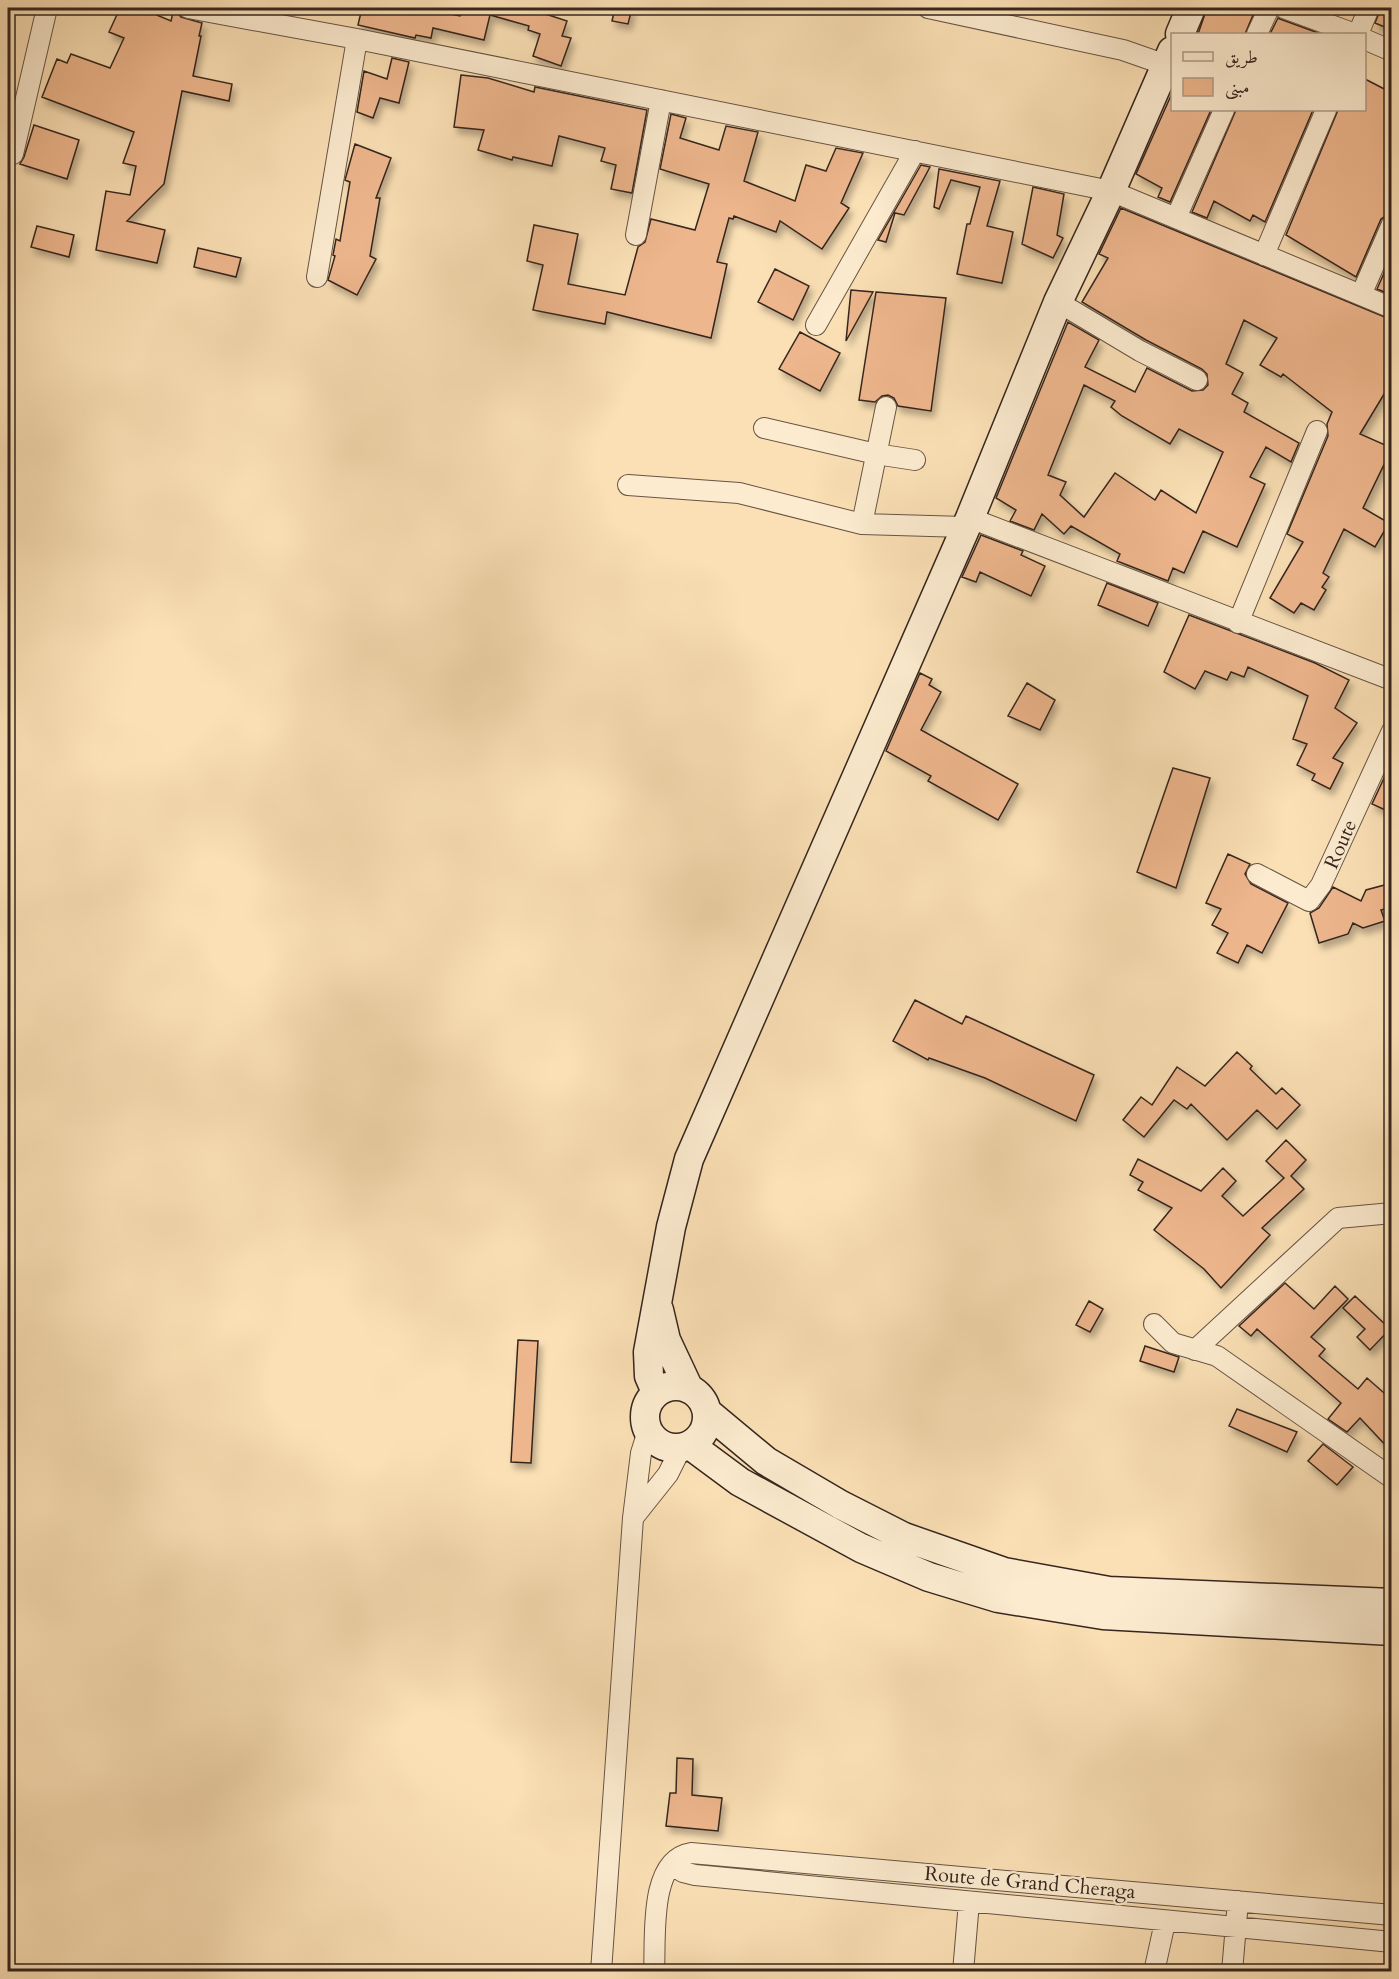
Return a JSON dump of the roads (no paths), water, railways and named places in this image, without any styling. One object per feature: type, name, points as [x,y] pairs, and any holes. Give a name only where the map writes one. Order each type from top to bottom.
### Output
[{"type":"street","points":[[13,154],[46,8]]},
{"type":"street","points":[[188,8],[357,39],[1111,191],[1392,308]]},
{"type":"street","points":[[656,1392],[647,1364],[670,1227],[689,1159],[806,896],[967,523],[1058,302],[1111,191],[1169,58],[928,8]]},
{"type":"street","points":[[1180,33],[1191,8]]},
{"type":"street","points":[[1257,33],[1269,8]]},
{"type":"street","points":[[1284,8],[1353,33]]},
{"type":"street","points":[[1356,33],[1369,8]]},
{"type":"street","points":[[317,276],[357,39]]},
{"type":"street","points":[[1366,39],[1392,51]]},
{"type":"street","points":[[636,235],[661,100]]},
{"type":"street","points":[[1176,218],[1224,111]]},
{"type":"street","points":[[1264,255],[1326,111]]},
{"type":"street","points":[[816,325],[915,152]]},
{"type":"street","points":[[1361,295],[1392,224]]},
{"type":"street","points":[[1058,302],[1140,351],[1197,380]]},
{"type":"street","points":[[862,524],[886,407]]},
{"type":"street","points":[[764,428],[876,454],[915,460]]},
{"type":"street","points":[[1238,623],[1317,431]]},
{"type":"street","points":[[628,484],[739,493],[862,524],[967,523],[1392,680]]},
{"type":"street","name":"Route","points":[[1257,874],[1308,901],[1321,885],[1392,731]]},
{"type":"street","points":[[1195,1350],[1338,1218],[1392,1213]]},
{"type":"street","points":[[658,1305],[666,1340],[689,1389]]},
{"type":"street","points":[[1154,1324],[1173,1343],[1216,1356],[1392,1478]]},
{"type":"street","points":[[1392,1604],[1109,1591],[1004,1572],[915,1541],[841,1505],[758,1456],[707,1412],[697,1394],[689,1389],[669,1387],[656,1392],[646,1408],[644,1419],[648,1431],[662,1445],[685,1446],[740,1482],[861,1548],[929,1577],[998,1598],[1103,1615],[1392,1631]]},
{"type":"street","points":[[633,1518],[668,1474],[685,1446],[705,1427],[707,1412]]},
{"type":"street","points":[[601,1971],[633,1518],[641,1453],[648,1431]]},
{"type":"street","name":"Route de Grand Cheraga","points":[[672,1865],[680,1856],[691,1853],[1392,1915]]},
{"type":"street","points":[[654,1971],[659,1889],[663,1876],[672,1865],[682,1872],[695,1875],[1236,1929],[1392,1942]]},
{"type":"street","points":[[1232,1971],[1238,1901]]},
{"type":"street","points":[[963,1971],[969,1902]]},
{"type":"street","points":[[1154,1971],[1165,1922]]}]
